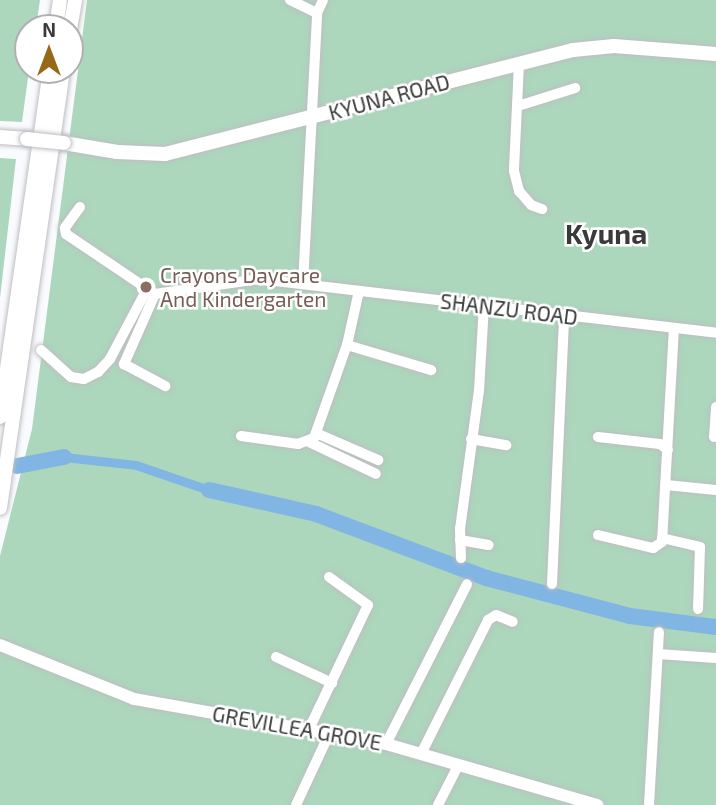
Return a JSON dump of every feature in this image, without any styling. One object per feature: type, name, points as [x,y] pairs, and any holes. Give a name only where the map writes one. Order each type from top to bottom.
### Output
[{"type":"main road","name":"KYUNA ROAD","points":[[0,137],[64,143],[112,152],[165,154],[519,63],[614,46],[716,54]]},
{"type":"main road","points":[[0,417],[48,84]]},
{"type":"main road","points":[[0,508],[61,84]]},
{"type":"street","points":[[290,0],[317,13]]},
{"type":"street","points":[[303,284],[317,13],[323,0]]},
{"type":"street","points":[[519,63],[514,171],[519,191],[531,205],[542,209]]},
{"type":"street","points":[[518,106],[575,88]]},
{"type":"street","points":[[80,207],[65,228],[66,234],[151,292]]},
{"type":"street","name":"SHANZU ROAD","points":[[151,292],[229,280],[303,284],[716,333]]},
{"type":"street","points":[[309,442],[316,433],[347,345],[359,291]]},
{"type":"street","points":[[41,350],[71,377],[84,379],[98,372],[110,359],[151,292]]},
{"type":"street","points":[[151,292],[124,364],[164,386]]},
{"type":"street","points":[[461,558],[460,540],[484,304]]},
{"type":"street","points":[[552,584],[564,316]]},
{"type":"street","points":[[598,535],[653,548],[662,538],[674,329]]},
{"type":"street","points":[[347,345],[431,370]]},
{"type":"street","points":[[714,437],[716,407]]},
{"type":"street","points":[[316,433],[378,460]]},
{"type":"street","points":[[241,436],[309,442],[376,474]]},
{"type":"street","points":[[598,437],[660,444],[668,450]]},
{"type":"street","points":[[471,439],[506,445]]},
{"type":"street","points":[[666,485],[716,490]]},
{"type":"street","points":[[662,538],[700,547],[698,609]]},
{"type":"street","points":[[460,540],[489,545]]},
{"type":"street","points":[[310,727],[368,605],[329,577]]},
{"type":"street","points":[[386,744],[467,584]]},
{"type":"street","points":[[422,752],[488,620],[496,615],[513,622]]},
{"type":"street","points":[[649,805],[659,632]]},
{"type":"street","name":"GREVILLEA GROVE","points":[[0,645],[134,699],[310,727],[422,752],[457,766],[589,804]]},
{"type":"street","points":[[658,654],[716,658]]},
{"type":"street","points":[[276,657],[332,683]]},
{"type":"street","points":[[296,805],[330,732]]},
{"type":"street","points":[[438,805],[457,766]]},
{"type":"green space","points":[[0,0],[40,0],[38,14],[14,14],[14,84],[27,84],[22,122],[0,121]]},
{"type":"green space","points":[[87,0],[716,0],[716,805],[0,805],[0,556],[32,429],[76,84],[84,84],[84,23]]},
{"type":"green space","points":[[0,158],[16,159],[0,298]]},
{"type":"waterway","points":[[64,457],[136,465],[209,490]]},
{"type":"waterway","points":[[17,466],[64,457]]},
{"type":"waterway","points":[[209,490],[316,514],[486,578],[630,616],[716,627]]},
{"type":"place","name":"Crayons Daycare And Kindergarten","points":[[146,287]]},
{"type":"district","name":"Kyuna","points":[[606,233]]}]
